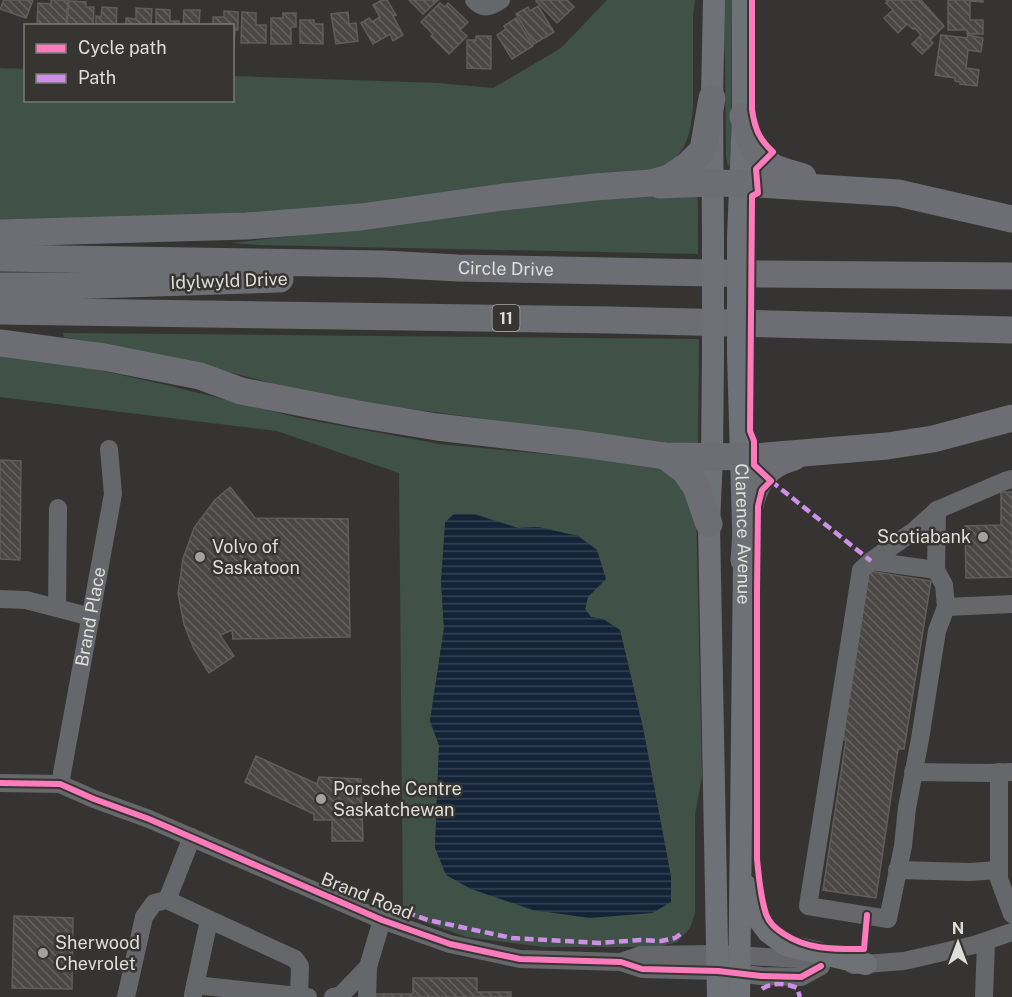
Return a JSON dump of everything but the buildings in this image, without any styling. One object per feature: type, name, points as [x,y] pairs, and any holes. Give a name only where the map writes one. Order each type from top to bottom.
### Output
[{"type":"highway","points":[[0,233],[247,226],[361,217],[503,197],[651,183],[669,178],[687,166],[703,150],[712,98]]},
{"type":"highway","points":[[743,116],[754,150],[764,162],[774,168],[850,191]]},
{"type":"highway","points":[[595,187],[712,183],[898,193],[1012,219]]},
{"type":"highway","name":"Circle Drive","points":[[0,258],[383,264],[458,268],[762,274],[1012,276]]},
{"type":"highway","name":"Idylwyld Drive","points":[[0,286],[384,276],[458,268]]},
{"type":"highway","name":"11","points":[[0,311],[610,320],[1012,330]]},
{"type":"highway","points":[[0,343],[114,359],[200,376],[241,391],[437,427],[665,456],[741,457],[887,447],[933,439],[1012,418]]},
{"type":"highway","points":[[744,560],[749,511],[756,486],[764,474],[779,462],[806,453]]},
{"type":"highway","points":[[665,456],[685,471],[696,487],[709,524]]},
{"type":"main road","name":"Clarence Avenue","points":[[714,0],[713,354],[709,524],[728,963],[738,997]]},
{"type":"main road","name":"Clarence Avenue","points":[[718,997],[728,963],[739,870],[744,560],[738,354],[738,237],[743,116],[743,0]]},
{"type":"main road","points":[[739,870],[756,916],[768,932],[786,945],[866,964]]},
{"type":"street","points":[[474,0],[483,7],[492,6],[501,0]]},
{"type":"street","name":"Brand Place","points":[[60,784],[114,494],[109,449]]},
{"type":"street","points":[[937,510],[936,570],[944,585],[946,608],[937,631],[907,808],[903,846],[888,919],[808,906],[861,570],[914,531],[937,510],[1012,479]]},
{"type":"street","points":[[57,608],[58,508]]},
{"type":"street","points":[[871,561],[936,570]]},
{"type":"street","points":[[0,599],[26,600],[91,617]]},
{"type":"street","points":[[946,608],[1012,604]]},
{"type":"street","points":[[913,772],[1005,772],[999,879],[1012,914]]},
{"type":"street","name":"Brand Road","points":[[0,783],[60,784],[150,819],[382,920],[450,945],[520,959],[621,962],[641,955],[728,963],[761,976],[801,977],[821,966],[904,961],[986,942],[1012,932]]},
{"type":"street","points":[[167,900],[192,837]]},
{"type":"street","points":[[897,870],[970,872],[999,870]]},
{"type":"street","points":[[126,997],[144,917],[154,903],[167,900],[295,959],[300,966],[304,997],[193,991],[208,920]]},
{"type":"street","points":[[367,997],[368,967],[382,920]]},
{"type":"street","points":[[984,997],[986,942]]},
{"type":"street","points":[[333,997],[341,995],[368,967]]},
{"type":"green space","points":[[607,0],[695,0],[693,108],[690,128],[681,151],[661,171],[282,214],[0,224],[0,68],[24,69],[24,102],[234,102],[234,76],[439,83],[493,88],[561,48]]},
{"type":"green space","points":[[721,0],[732,0],[731,147],[728,167],[725,58]]},
{"type":"green space","points":[[695,193],[698,199],[698,254],[231,243],[336,231],[514,203]]},
{"type":"green space","points":[[63,333],[699,339],[698,443],[692,447],[382,405],[275,384],[167,356],[64,337]]},
{"type":"green space","points":[[0,355],[64,362],[299,418],[440,444],[640,463],[667,468],[696,509],[702,776],[695,815],[695,913],[690,928],[677,942],[657,947],[544,947],[466,937],[403,914],[399,473],[277,431],[0,397]],"holes":[[[474,514],[518,528],[538,527],[578,536],[597,550],[585,609],[591,617],[603,619],[620,630],[643,728],[671,877],[671,902],[652,913],[590,917],[533,910],[435,848],[439,745],[430,721],[444,628],[441,581]]]},
{"type":"water","points":[[454,514],[474,514],[518,528],[538,527],[578,536],[597,550],[606,579],[588,597],[585,609],[591,617],[603,619],[620,630],[643,728],[671,877],[671,902],[652,913],[590,918],[533,910],[471,889],[446,875],[435,848],[439,745],[430,721],[444,628],[441,581],[445,522]]},
{"type":"marked path","points":[[771,481],[871,561]]},
{"type":"marked path","points":[[381,903],[428,920],[512,938],[599,943],[661,941],[675,938],[682,933]]},
{"type":"marked path","points":[[762,989],[774,984],[789,985],[797,988],[800,997]]},
{"type":"cycle path","points":[[752,0],[752,110],[758,133],[773,152],[756,169],[758,193],[752,196],[750,431],[754,441],[754,465],[771,481],[762,490],[758,506],[757,859],[760,886],[766,914],[773,925],[793,939],[812,946],[864,949],[867,915]]},
{"type":"cycle path","points":[[0,783],[60,784],[149,819],[382,920],[450,944],[520,959],[621,962],[642,969],[718,971],[761,976],[801,977],[821,966]]},
{"type":"place","name":"Scotiabank","points":[[983,537]]},
{"type":"place","name":"Volvo of Saskatoon","points":[[200,557]]},
{"type":"place","name":"Porsche Centre Saskatchewan","points":[[321,799]]},
{"type":"place","name":"Sherwood Chevrolet","points":[[43,953]]}]
